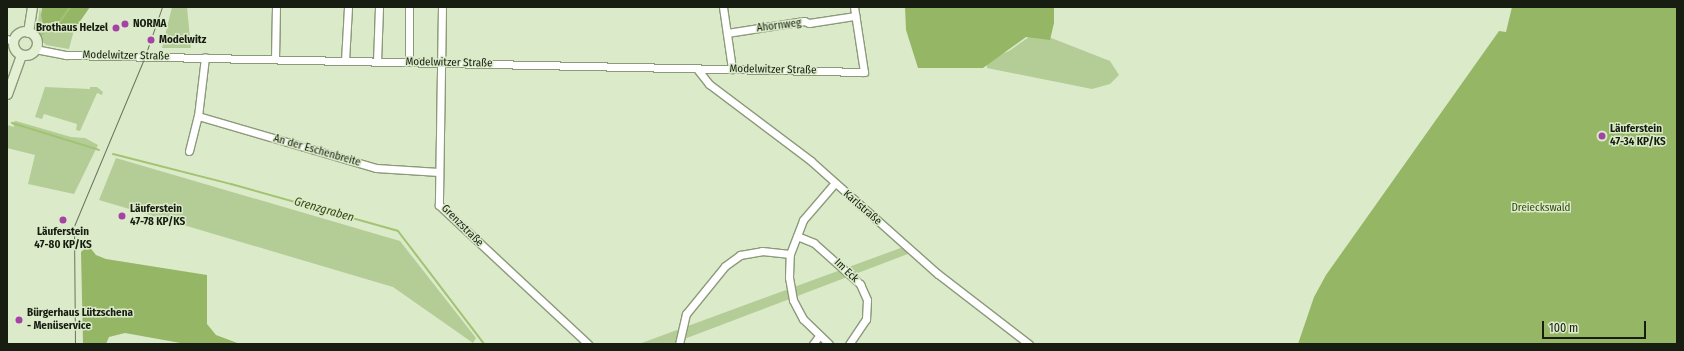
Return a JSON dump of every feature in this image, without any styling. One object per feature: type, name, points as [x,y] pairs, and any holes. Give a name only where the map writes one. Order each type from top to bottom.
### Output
[{"type":"street","points":[[28,32],[32,7]]},
{"type":"street","points":[[276,7],[276,58]]},
{"type":"street","points":[[345,61],[348,7]]},
{"type":"street","points":[[377,62],[379,7]]},
{"type":"street","points":[[409,7],[409,62]]},
{"type":"street","name":"Grenzstraße","points":[[442,7],[439,205],[442,210],[588,344]]},
{"type":"street","points":[[723,7],[732,69]]},
{"type":"street","points":[[854,7],[855,16]]},
{"type":"street","name":"Modelwitzer Straße","points":[[35,49],[66,55],[276,58],[698,70],[732,69],[864,72],[855,16]]},
{"type":"street","name":"Ahornweg","points":[[727,33],[804,20],[809,24],[855,16]]},
{"type":"street","points":[[28,32],[36,39],[35,49],[30,54],[22,55],[14,48],[10,40],[17,34],[28,32]]},
{"type":"street","points":[[7,94],[22,55]]},
{"type":"street","points":[[189,151],[198,116],[205,57]]},
{"type":"street","name":"Karlstraße","points":[[698,70],[709,84],[811,161],[834,184],[938,274],[1029,344]]},
{"type":"street","name":"An der Eschenbreite","points":[[198,116],[376,168],[439,172]]},
{"type":"street","points":[[829,344],[803,319],[793,300],[789,277],[790,254],[803,220],[834,184]]},
{"type":"street","name":"Im Eck","points":[[797,236],[814,243],[860,284],[867,300],[866,319],[849,344]]},
{"type":"street","points":[[679,344],[686,314],[725,266],[740,255],[762,251],[790,254]]},
{"type":"street","points":[[813,344],[819,336]]},
{"type":"green space","points":[[40,7],[41,15],[47,25],[54,23],[69,31],[74,30],[69,49],[46,45],[42,41],[37,30]]},
{"type":"green space","points":[[42,7],[90,7],[74,30],[69,31],[54,23],[43,24],[41,15]]},
{"type":"green space","points":[[172,7],[187,7],[191,48],[162,48]]},
{"type":"green space","points":[[905,7],[1054,7],[1054,23],[1050,40],[1026,37],[983,68],[918,68],[906,30]]},
{"type":"green space","name":"Dreieckswald","points":[[1512,7],[1677,7],[1677,344],[1298,344],[1314,297],[1326,275],[1499,31],[1506,32]]},
{"type":"green space","points":[[1036,32],[1110,61],[1119,75],[1110,84],[1092,89],[987,68],[987,60],[1009,51]]},
{"type":"green space","points":[[45,87],[90,89],[90,87],[97,87],[103,92],[102,95],[97,93],[80,131],[76,130],[77,124],[44,114],[42,119],[35,117]]},
{"type":"green space","points":[[16,121],[71,137],[85,138],[98,145],[74,194],[28,184],[35,155],[7,148],[7,125],[14,127],[13,122]]},
{"type":"green space","points":[[116,158],[400,241],[476,338],[473,343],[393,287],[99,200]]},
{"type":"green space","points":[[88,245],[96,255],[106,259],[207,275],[207,324],[216,335],[240,344],[186,344],[125,333],[109,337],[106,344],[83,344],[81,252]]},
{"type":"green space","points":[[906,246],[913,252],[671,344],[639,344]]},
{"type":"waterway","points":[[40,35],[59,23],[70,7]]},
{"type":"waterway","name":"Grenzgraben","points":[[12,123],[99,150]]},
{"type":"waterway","name":"Grenzgraben","points":[[113,154],[231,184],[398,231],[484,344]]},
{"type":"tram line","points":[[75,344],[74,226],[145,56],[162,7]]},
{"type":"place","name":"NORMA","points":[[125,24]]},
{"type":"place","name":"Brothaus Helzel","points":[[116,28]]},
{"type":"place","name":"Modelwitz","points":[[151,40]]},
{"type":"place","name":"Läuferstein 47-34 KP/KS","points":[[1602,136]]},
{"type":"place","name":"Läuferstein 47-78 KP/KS","points":[[122,216]]},
{"type":"place","name":"Läuferstein 47-80 KP/KS","points":[[63,220]]},
{"type":"place","name":"Bürgerhaus Lützschena - Menüservice","points":[[19,320]]}]
